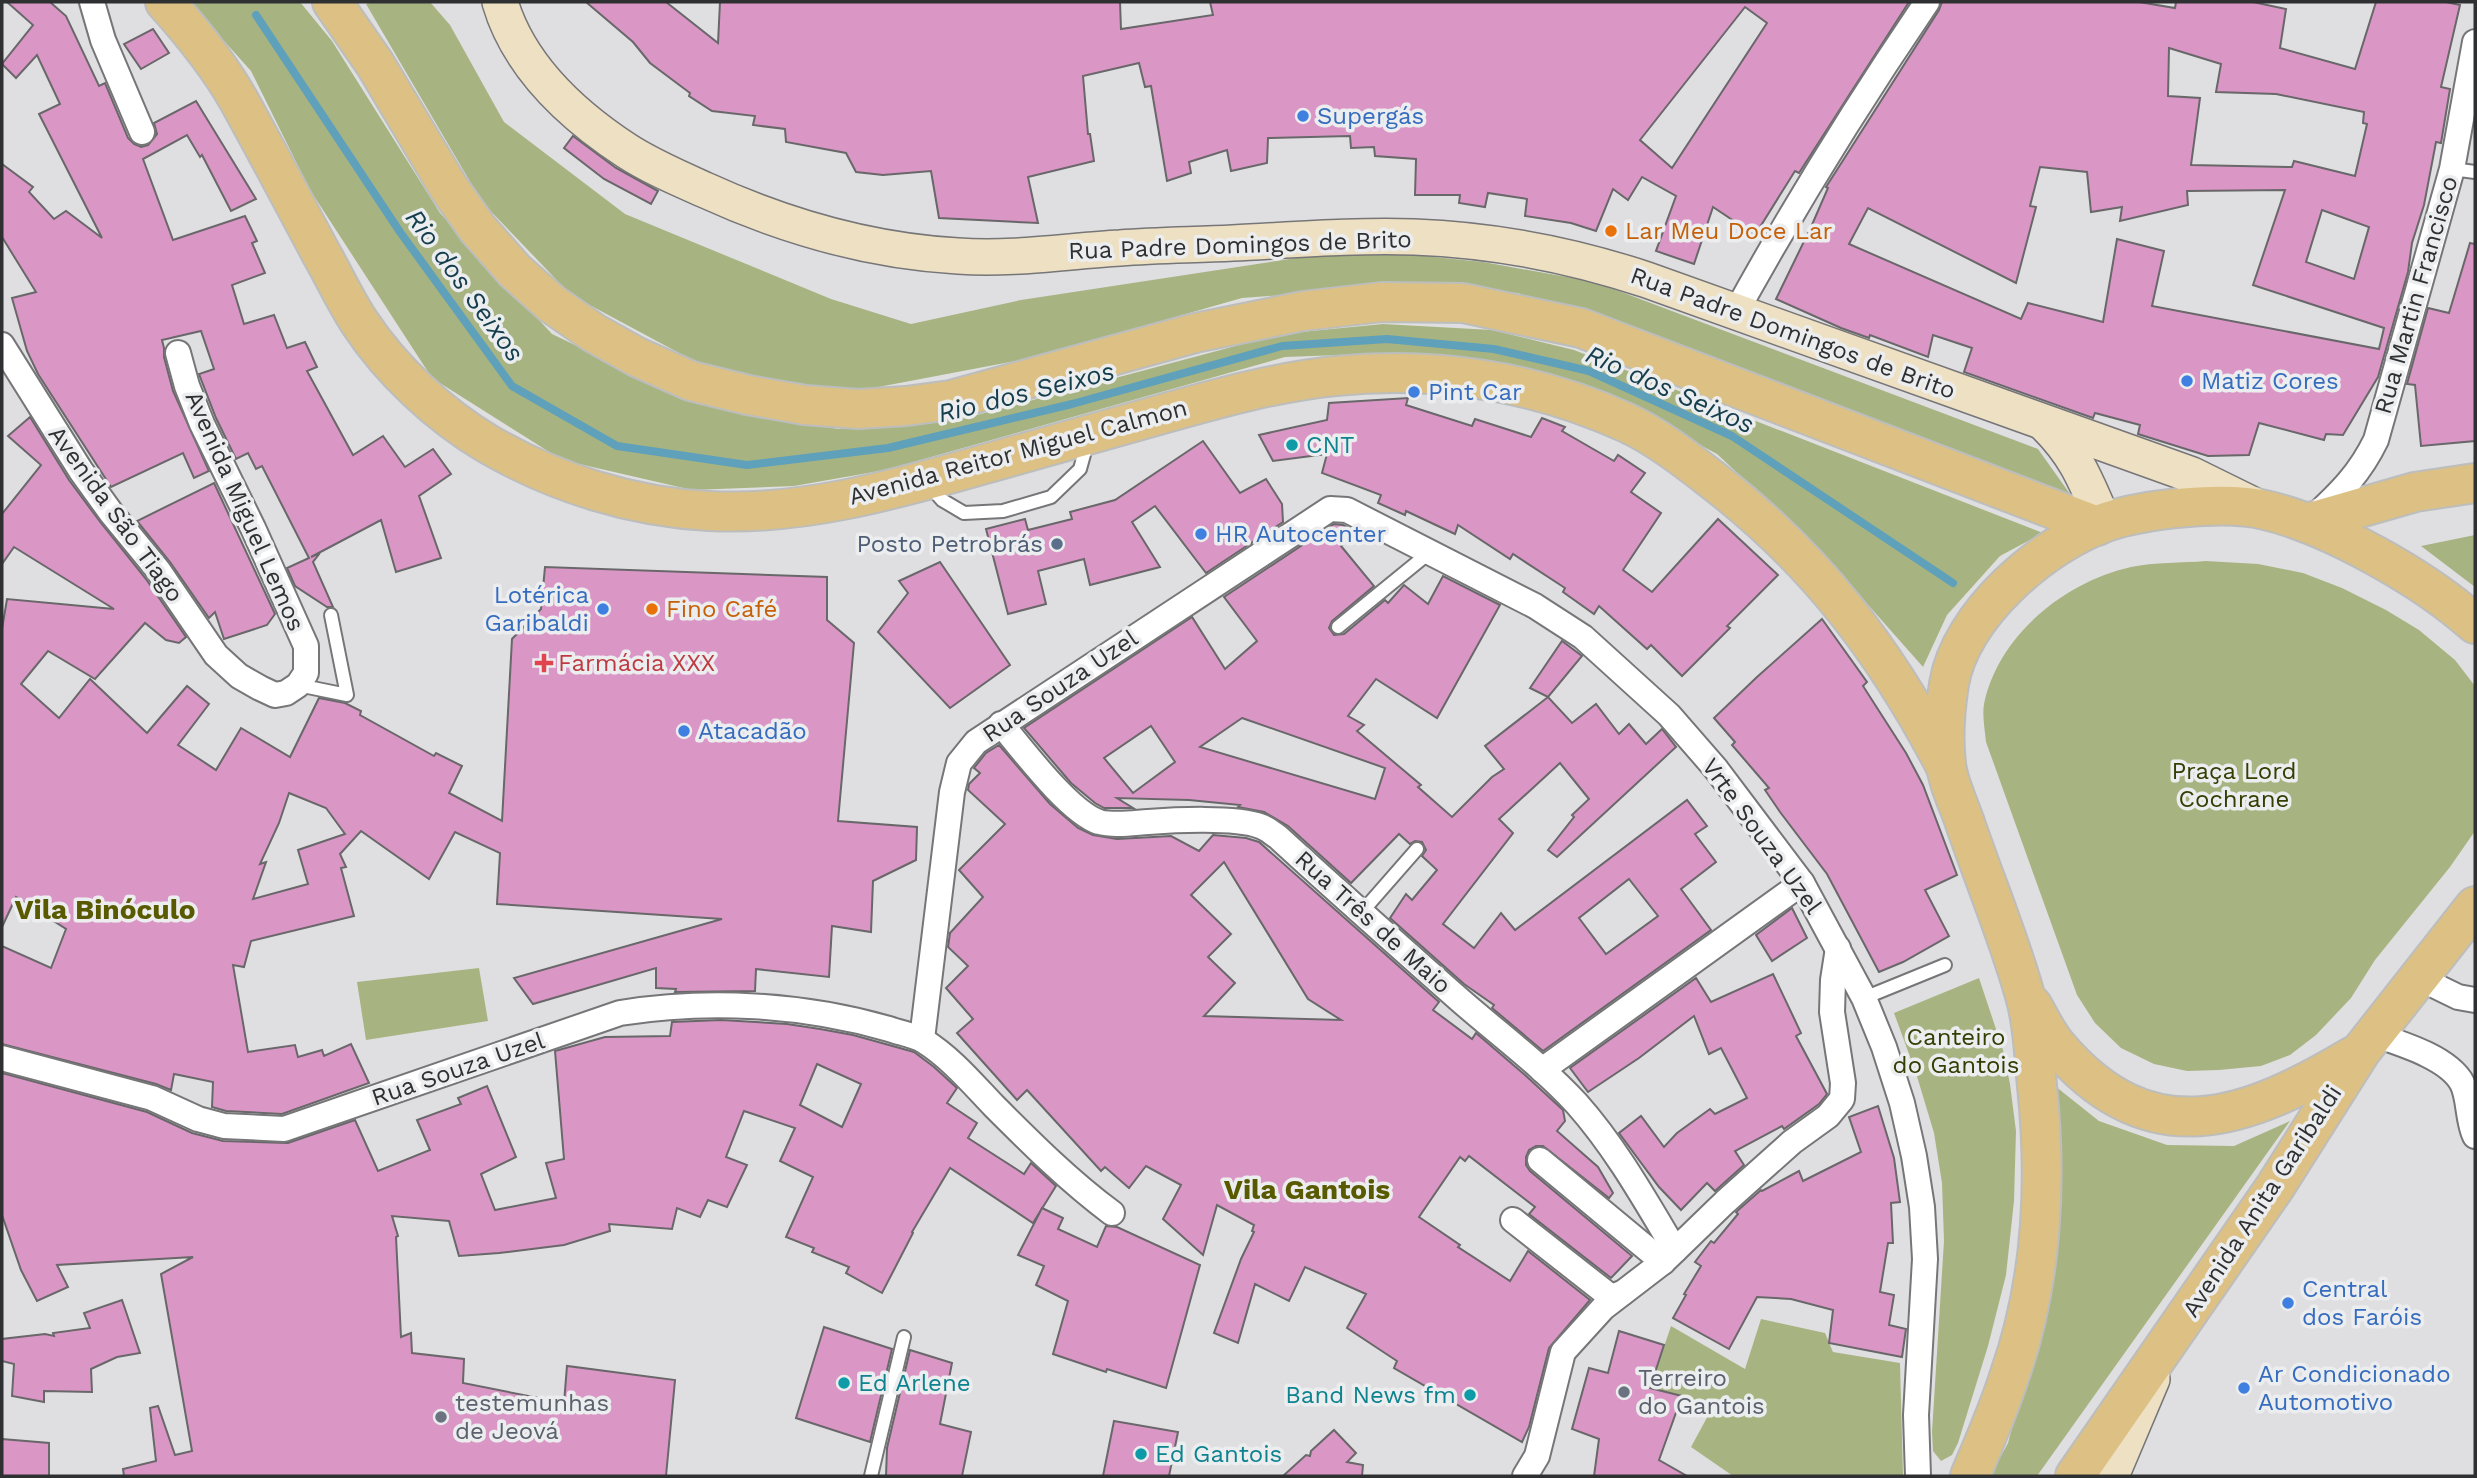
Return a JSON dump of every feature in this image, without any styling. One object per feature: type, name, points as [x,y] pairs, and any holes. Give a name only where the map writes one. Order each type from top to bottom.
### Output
[{"type":"main road","name":"Avenida Reitor Miguel Calmon","points":[[165,2],[211,58],[235,95],[360,323],[390,361],[422,394],[487,443],[542,471],[601,493],[666,507],[712,511],[803,506],[848,499],[926,481],[1212,400],[1285,383],[1337,376],[1392,373],[1455,374],[1511,384],[1568,401],[1629,424],[1678,454],[1768,526],[1805,562],[1851,615],[1888,665],[1946,767]]},
{"type":"main road","points":[[203,2],[201,15],[211,58]]},
{"type":"main road","points":[[332,2],[375,64],[449,188],[478,229],[515,271],[552,304],[594,333],[637,357],[691,380],[748,395],[806,405],[858,409],[906,406],[951,400],[1195,333],[1303,311],[1381,302],[1463,303],[1581,328],[2100,525]]},
{"type":"main road","name":"Rua Padre Domingos de Brito","points":[[500,2],[523,55],[557,95],[596,130],[651,166],[792,226],[876,247],[972,256],[1335,236],[1416,237],[1500,244],[1565,256],[1637,276],[2192,475],[2259,508]]},
{"type":"main road","name":"Rua Padre Domingos de Brito","points":[[2043,423],[2064,443],[2076,460],[2100,525]]},
{"type":"main road","points":[[2306,523],[2415,492],[2475,483]]},
{"type":"main road","name":"Avenida Anita Garibaldi","points":[[2367,1043],[2312,1080],[2238,1110],[2192,1117],[2154,1115],[2118,1100],[2085,1076],[2055,1044],[2025,995],[1946,767],[1945,721],[1950,679],[1968,636],[1993,600],[2021,572],[2057,548],[2100,525],[2127,516],[2176,510],[2218,506],[2259,508],[2306,523],[2428,587],[2475,624]]},
{"type":"main road","name":"Avenida Anita Garibaldi","points":[[2075,1476],[2275,1186],[2367,1043],[2475,906]]},
{"type":"main road","name":"Avenida Anita Garibaldi","points":[[1970,1476],[2011,1371],[2027,1310],[2037,1247],[2042,1192],[2041,1131],[2025,995]]},
{"type":"main road","name":"Avenida Anita Garibaldi","points":[[2111,1476],[2134,1426],[2162,1351]]},
{"type":"street","points":[[92,2],[103,40],[142,132]]},
{"type":"street","points":[[1736,312],[1789,218],[1894,49],[1927,2]]},
{"type":"street","name":"Rua Martin Francisco","points":[[2306,523],[2349,484],[2376,440],[2464,171],[2475,42]]},
{"type":"street","name":"Avenida São Tiago","points":[[2,345],[111,514],[158,570],[216,655],[239,676],[275,695],[286,693],[298,685]]},
{"type":"street","name":"Avenida Miguel Lemos","points":[[178,353],[202,424],[306,646],[306,673],[298,685]]},
{"type":"street","name":"Vrte Souza Uzel","points":[[1330,509],[1348,510],[1535,606],[1583,637],[1669,715],[1716,769],[1801,883],[1864,998],[1884,1047],[1902,1103],[1914,1156],[1922,1207],[1924,1259],[1916,1415],[1918,1476]]},
{"type":"street","name":"Rua Souza Uzel","points":[[922,1039],[953,792],[960,763],[976,742],[1330,509]]},
{"type":"street","name":"Rua Três de Maio","points":[[1001,724],[1049,782],[1076,807],[1099,822],[1178,819],[1244,822],[1262,826],[1278,837],[1542,1070],[1576,1104],[1599,1131],[1636,1186],[1669,1256]]},
{"type":"street","points":[[1542,1070],[1801,883]]},
{"type":"street","points":[[1531,1466],[1563,1352],[1603,1308],[1669,1256],[1792,1142],[1828,1116],[1842,1099],[1843,1083],[1832,1012],[1838,948]]},
{"type":"street","points":[[2417,977],[2458,997],[2475,1000]]},
{"type":"street","name":"Rua Souza Uzel","points":[[2,1058],[152,1098],[198,1119],[224,1126],[284,1129],[620,1013],[666,1006],[742,1005],[804,1012],[867,1023],[922,1039],[954,1065],[1076,1186],[1112,1213]]},
{"type":"street","points":[[2367,1043],[2403,1045],[2446,1065],[2462,1082],[2475,1136]]},
{"type":"street","points":[[1540,1160],[1669,1256]]},
{"type":"street","points":[[1513,1220],[1611,1297],[1622,1293]]},
{"type":"lane","points":[[926,481],[943,500],[964,513],[1003,511],[1051,497],[1080,470],[1089,435]]},
{"type":"lane","points":[[1338,627],[1430,552]]},
{"type":"lane","points":[[298,685],[347,695],[331,615]]},
{"type":"lane","points":[[1361,913],[1417,849]]},
{"type":"lane","points":[[1864,998],[1945,965]]},
{"type":"lane","points":[[871,1476],[904,1337]]},
{"type":"green space","points":[[189,2],[300,2],[332,41],[440,213],[552,334],[698,404],[838,429],[966,418],[1280,334],[1383,324],[1492,330],[1574,350],[2043,533],[2000,556],[1947,615],[1923,667],[1816,546],[1717,454],[1594,388],[1483,362],[1394,353],[1285,357],[885,470],[794,486],[692,490],[562,460],[432,378],[310,190],[251,71]]},
{"type":"green space","points":[[430,2],[450,25],[504,122],[625,214],[831,299],[911,324],[1021,300],[1355,249],[1483,262],[1595,282],[2038,449],[2070,494],[1518,293],[1408,286],[1242,298],[1031,358],[852,392],[707,368],[571,295],[482,202],[366,4]]},
{"type":"green space","points":[[2475,535],[2475,587],[2421,546]]},
{"type":"green space","name":"Praça Lord Cochrane","points":[[2206,561],[2258,564],[2303,573],[2342,588],[2419,630],[2455,660],[2475,686],[2475,831],[2450,867],[2375,960],[2351,998],[2316,1035],[2290,1055],[2261,1066],[2187,1071],[2154,1064],[2121,1048],[2095,1023],[2077,995],[1986,742],[1983,709],[1992,679],[2003,656],[2019,635],[2059,599],[2106,574],[2131,567]]},
{"type":"green space","points":[[479,968],[488,1021],[366,1040],[357,982]]},
{"type":"green space","name":"Canteiro do Gantois","points":[[1979,978],[2003,1050],[2010,1084],[2016,1131],[2014,1201],[2006,1275],[1988,1346],[1958,1443],[1952,1455],[1941,1461],[1933,1451],[1932,1432],[1944,1241],[1942,1183],[1934,1133],[1894,1013]]},
{"type":"green space","points":[[2055,1086],[2099,1121],[2167,1145],[2234,1146],[2290,1121],[2037,1476],[1990,1476],[2008,1443],[2052,1283]]},
{"type":"green space","points":[[1761,1319],[1825,1333],[1833,1352],[1900,1363],[1903,1476],[1733,1476],[1691,1447],[1710,1412],[1682,1396],[1650,1388],[1671,1326],[1745,1369]]},
{"type":"building","points":[[7,2],[50,2],[66,16],[99,86],[105,83],[128,138],[134,144],[141,147],[148,145],[157,134],[154,123],[196,101],[256,199],[231,211],[202,155],[200,157],[187,135],[143,159],[173,240],[245,216],[257,241],[252,243],[265,273],[232,285],[244,324],[274,315],[287,348],[305,342],[317,367],[307,371],[353,455],[383,436],[405,467],[433,449],[451,474],[419,496],[441,558],[396,572],[381,520],[311,557],[320,553],[313,562],[333,607],[327,607],[295,586],[287,568],[309,558],[262,466],[256,469],[248,453],[236,459],[216,418],[199,374],[214,369],[201,331],[162,340],[173,391],[209,471],[194,478],[183,453],[111,487],[38,374],[27,351],[12,298],[36,292],[2,237],[2,164],[33,187],[29,192],[54,219],[66,211],[102,238],[39,114],[60,104],[37,55],[16,78],[2,64],[33,25]]},
{"type":"building","points":[[586,2],[666,2],[718,43],[720,2],[1120,2],[1121,29],[1213,15],[1210,2],[1909,2],[1799,173],[1795,171],[1755,235],[1713,207],[1694,264],[1656,251],[1676,196],[1642,177],[1628,200],[1613,189],[1596,231],[1571,223],[1525,216],[1527,199],[1488,193],[1485,207],[1459,203],[1460,195],[1415,195],[1416,159],[1375,156],[1374,147],[1351,148],[1350,136],[1268,138],[1267,163],[1231,171],[1227,150],[1189,162],[1191,173],[1167,181],[1151,86],[1145,87],[1139,63],[1083,76],[1088,134],[1094,161],[1028,177],[1038,223],[939,218],[931,171],[883,175],[856,172],[846,153],[786,142],[785,129],[753,125],[755,116],[712,111],[689,96],[690,93],[650,63],[633,42]],"holes":[[[1745,7],[1767,23],[1672,168],[1640,140]]]},
{"type":"building","points":[[1942,2],[2139,2],[2175,8],[2176,2],[2253,2],[2286,9],[2280,48],[2355,69],[2376,2],[2446,2],[2460,5],[2441,87],[2450,89],[2441,143],[2436,142],[2424,205],[2412,243],[2408,272],[2378,377],[2343,435],[2326,434],[2324,440],[2259,423],[2249,455],[2208,456],[2138,434],[2140,425],[2095,413],[2093,418],[1964,372],[1972,348],[1933,335],[1928,357],[1870,335],[1869,338],[1841,328],[1776,299],[1811,227],[1828,188],[1826,187]],"holes":[[[2169,48],[2221,64],[2216,92],[2276,94],[2364,112],[2363,123],[2367,124],[2355,176],[2294,161],[2292,167],[2191,165],[2200,98],[2168,96]],[[2040,167],[2087,172],[2091,212],[2122,207],[2120,221],[2188,205],[2187,191],[2285,190],[2253,285],[2384,328],[2379,349],[2152,306],[2164,251],[2117,239],[2103,322],[2028,303],[2021,319],[1849,244],[1868,208],[2016,283],[2036,207],[2030,206]],[[2322,210],[2369,227],[2354,279],[2306,262]]]},
{"type":"building","points":[[153,29],[169,53],[141,69],[124,44]]},
{"type":"building","points":[[573,136],[616,168],[658,191],[651,204],[604,179],[564,148]]},
{"type":"building","points":[[2470,243],[2475,244],[2475,441],[2421,446],[2415,385],[2407,384],[2428,308],[2449,313]]},
{"type":"building","points":[[1408,398],[1406,405],[1472,426],[1475,419],[1531,437],[1542,418],[1565,427],[1562,431],[1614,461],[1618,455],[1645,473],[1631,492],[1661,513],[1623,570],[1652,592],[1718,519],[1778,575],[1682,676],[1651,645],[1647,649],[1599,606],[1594,614],[1563,592],[1565,588],[1513,554],[1510,559],[1458,525],[1455,534],[1406,511],[1405,515],[1378,503],[1381,495],[1322,473],[1327,454],[1273,461],[1259,435],[1327,420],[1329,403]]},
{"type":"building","points":[[30,417],[69,480],[146,579],[186,637],[179,643],[166,640],[145,623],[95,679],[48,651],[21,684],[59,718],[90,679],[147,733],[187,686],[209,704],[178,745],[216,770],[241,728],[290,757],[319,698],[345,703],[361,711],[360,715],[434,756],[436,753],[462,766],[449,793],[502,821],[512,639],[541,609],[545,567],[827,577],[827,620],[854,643],[838,821],[917,827],[916,860],[873,881],[871,932],[832,926],[829,977],[756,969],[755,991],[675,992],[676,989],[656,988],[656,968],[533,1004],[514,978],[722,919],[497,904],[500,853],[455,832],[429,879],[361,831],[340,854],[346,867],[341,868],[354,916],[251,941],[244,967],[233,965],[248,1052],[295,1045],[298,1057],[322,1050],[324,1056],[351,1044],[369,1083],[282,1114],[226,1111],[212,1107],[213,1082],[174,1074],[171,1090],[2,1044],[2,946],[51,968],[66,929],[16,897],[2,927],[2,629],[7,599],[114,609],[14,547],[2,564],[2,514],[41,465],[8,436]],"holes":[[[289,793],[326,808],[345,834],[298,850],[308,884],[253,899],[266,862],[260,864]]]},
{"type":"building","points":[[1203,441],[1240,493],[1266,479],[1282,504],[1283,522],[1206,573],[1155,506],[1132,522],[1160,567],[1090,585],[1084,559],[1038,571],[1046,604],[1008,614],[986,529],[1025,519],[1028,530],[1072,519],[1070,512],[1115,500]]},
{"type":"building","points":[[214,483],[275,614],[267,625],[224,639],[215,612],[209,618],[137,521]]},
{"type":"building","points":[[1334,524],[1357,532],[1341,546],[1374,586],[1332,621],[1329,628],[1334,635],[1344,634],[1385,600],[1388,603],[1404,585],[1428,604],[1443,576],[1500,605],[1437,718],[1376,679],[1348,716],[1364,725],[1357,731],[1421,785],[1418,787],[1452,817],[1492,777],[1504,769],[1485,746],[1548,697],[1572,723],[1596,704],[1619,734],[1629,724],[1646,744],[1662,729],[1676,747],[1557,857],[1548,850],[1574,817],[1572,815],[1589,799],[1560,763],[1499,819],[1513,833],[1443,924],[1474,948],[1501,913],[1515,930],[1687,800],[1707,826],[1695,834],[1716,862],[1681,889],[1711,930],[1543,1051],[1492,1008],[1494,1005],[1464,984],[1390,918],[1406,894],[1412,900],[1437,870],[1422,856],[1426,850],[1422,842],[1415,841],[1410,844],[1399,834],[1351,883],[1288,826],[1264,812],[1238,807],[1240,805],[1189,800],[1117,798],[1133,808],[1104,808],[1095,803],[1071,783],[1024,728],[1192,617],[1225,669],[1257,641],[1224,597]],"holes":[[[1242,718],[1385,768],[1375,799],[1200,747]],[[1151,726],[1175,762],[1133,793],[1104,758]],[[1629,879],[1658,916],[1606,954],[1579,918]]]},
{"type":"building","points":[[940,562],[1010,665],[950,708],[878,632],[908,593],[899,581]]},
{"type":"building","points":[[1822,619],[1867,682],[1863,686],[1923,785],[1957,875],[1925,890],[1949,936],[1879,972],[1827,874],[1765,790],[1769,788],[1732,745],[1735,742],[1714,718]]},
{"type":"building","points":[[1562,641],[1582,656],[1548,697],[1530,688]]},
{"type":"building","points":[[999,745],[1050,804],[1078,828],[1093,835],[1117,839],[1171,836],[1199,851],[1213,835],[1259,842],[1439,1002],[1433,1010],[1472,1039],[1476,1033],[1563,1110],[1565,1121],[1557,1131],[1598,1167],[1613,1193],[1609,1198],[1543,1146],[1529,1150],[1526,1165],[1632,1256],[1611,1278],[1529,1214],[1535,1207],[1469,1156],[1465,1161],[1460,1157],[1419,1217],[1460,1245],[1458,1247],[1510,1281],[1528,1251],[1590,1300],[1549,1348],[1529,1427],[1522,1442],[1394,1368],[1397,1361],[1347,1328],[1366,1294],[1305,1267],[1289,1301],[1255,1284],[1238,1343],[1214,1333],[1241,1259],[1254,1232],[1254,1225],[1217,1205],[1203,1255],[1163,1219],[1181,1185],[1146,1166],[1129,1188],[1105,1167],[1101,1171],[1027,1090],[1017,1100],[957,1033],[973,1019],[946,988],[968,966],[948,947],[950,933],[983,897],[959,870],[1005,824],[968,790],[969,784],[980,773],[974,768],[986,753]],"holes":[[[1224,862],[1308,999],[1341,1020],[1204,1016],[1235,983],[1208,957],[1231,934],[1191,895]]]},
{"type":"building","points":[[1792,908],[1807,938],[1772,961],[1756,935]]},
{"type":"building","points":[[1773,974],[1801,1033],[1796,1036],[1827,1094],[1819,1104],[1784,1129],[1782,1126],[1735,1151],[1744,1165],[1715,1191],[1707,1183],[1681,1210],[1659,1187],[1619,1133],[1641,1116],[1664,1147],[1677,1133],[1710,1109],[1715,1114],[1747,1098],[1721,1048],[1709,1054],[1694,1016],[1588,1092],[1570,1068],[1696,978],[1711,1002]]},
{"type":"building","points":[[721,1020],[787,1024],[853,1035],[914,1052],[957,1088],[947,1103],[977,1123],[968,1138],[1024,1174],[1031,1163],[1056,1186],[1033,1223],[950,1168],[912,1232],[882,1293],[846,1273],[849,1267],[812,1252],[814,1248],[786,1237],[813,1177],[780,1161],[795,1128],[744,1111],[726,1157],[747,1165],[727,1207],[708,1200],[700,1217],[677,1208],[672,1229],[609,1224],[610,1231],[564,1245],[459,1256],[449,1221],[392,1216],[398,1236],[401,1337],[411,1333],[412,1353],[464,1359],[463,1383],[564,1403],[567,1366],[675,1380],[666,1476],[124,1476],[123,1469],[156,1461],[150,1408],[158,1406],[175,1455],[192,1451],[161,1274],[193,1257],[57,1265],[68,1287],[37,1301],[21,1270],[2,1215],[2,1073],[147,1112],[192,1133],[223,1141],[288,1143],[355,1120],[378,1171],[430,1150],[417,1120],[461,1104],[458,1098],[487,1086],[516,1157],[481,1174],[495,1210],[556,1198],[546,1163],[564,1159],[555,1051],[605,1037],[670,1036],[672,1022]],"holes":[[[817,1064],[861,1084],[842,1127],[800,1105]]]},
{"type":"building","points":[[1878,1106],[1894,1158],[1900,1202],[1891,1203],[1893,1243],[1888,1243],[1880,1292],[1894,1295],[1889,1325],[1906,1329],[1902,1357],[1829,1343],[1833,1310],[1791,1299],[1757,1297],[1729,1349],[1673,1318],[1701,1266],[1695,1262],[1738,1214],[1736,1212],[1761,1190],[1799,1171],[1803,1181],[1861,1152],[1849,1117]]},
{"type":"building","points":[[1042,1208],[1063,1218],[1058,1229],[1097,1247],[1106,1226],[1117,1227],[1200,1265],[1166,1388],[1053,1354],[1068,1301],[1036,1285],[1044,1266],[1018,1255]]},
{"type":"building","points":[[122,1300],[140,1353],[117,1357],[91,1369],[92,1392],[44,1391],[44,1402],[12,1396],[14,1364],[2,1361],[2,1339],[45,1334],[54,1336],[53,1333],[90,1328],[84,1313]]},
{"type":"building","name":"Ed Arlene","points":[[824,1327],[892,1349],[870,1442],[796,1418]]},
{"type":"building","name":"Terreiro do Gantois","points":[[1619,1331],[1664,1345],[1650,1388],[1682,1396],[1659,1460],[1687,1476],[1594,1476],[1599,1439],[1572,1429],[1589,1368],[1608,1373]]},
{"type":"building","points":[[910,1350],[952,1363],[940,1424],[971,1432],[962,1476],[886,1476],[887,1448]]},
{"type":"building","name":"Ed Gantois","points":[[1114,1421],[1178,1432],[1169,1476],[1103,1476]]},
{"type":"building","points":[[1334,1430],[1356,1453],[1347,1462],[1363,1465],[1362,1476],[1283,1476],[1306,1455],[1310,1456],[1311,1451]]},
{"type":"building","points":[[2,1439],[49,1443],[49,1476],[2,1476]]},
{"type":"waterway","name":"Rio dos Seixos","points":[[256,15],[400,232],[512,386],[617,446],[747,465],[888,448],[1072,404],[1282,346],[1387,339],[1494,349],[1589,371],[1732,436],[1953,583]]},
{"type":"place","name":"Supergás","points":[[1303,116]]},
{"type":"place","name":"Lar Meu Doce Lar","points":[[1611,231]]},
{"type":"place","name":"Matiz Cores","points":[[2187,381]]},
{"type":"place","name":"Pint Car","points":[[1414,392]]},
{"type":"place","name":"CNT","points":[[1292,445]]},
{"type":"place","name":"HR Autocenter","points":[[1201,534]]},
{"type":"place","name":"Posto Petrobrás","points":[[1057,544]]},
{"type":"place","name":"Lotérica Garibaldi","points":[[603,609]]},
{"type":"place","name":"Fino Café","points":[[652,609]]},
{"type":"place","name":"Farmácia XXX","points":[[544,663]]},
{"type":"place","name":"Atacadão","points":[[684,731]]},
{"type":"place","name":"Central dos Faróis","points":[[2288,1303]]},
{"type":"place","name":"Ed Arlene","points":[[844,1383]]},
{"type":"place","name":"Ar Condicionado Automotivo","points":[[2244,1388]]},
{"type":"place","name":"Terreiro do Gantois","points":[[1624,1392]]},
{"type":"place","name":"Band News fm","points":[[1470,1395]]},
{"type":"place","name":"testemunhas de Jeová","points":[[441,1417]]},
{"type":"place","name":"Ed Gantois","points":[[1141,1454]]},
{"type":"district","name":"Vila Binóculo","points":[[105,909]]},
{"type":"district","name":"Vila Gantois","points":[[1307,1189]]}]
